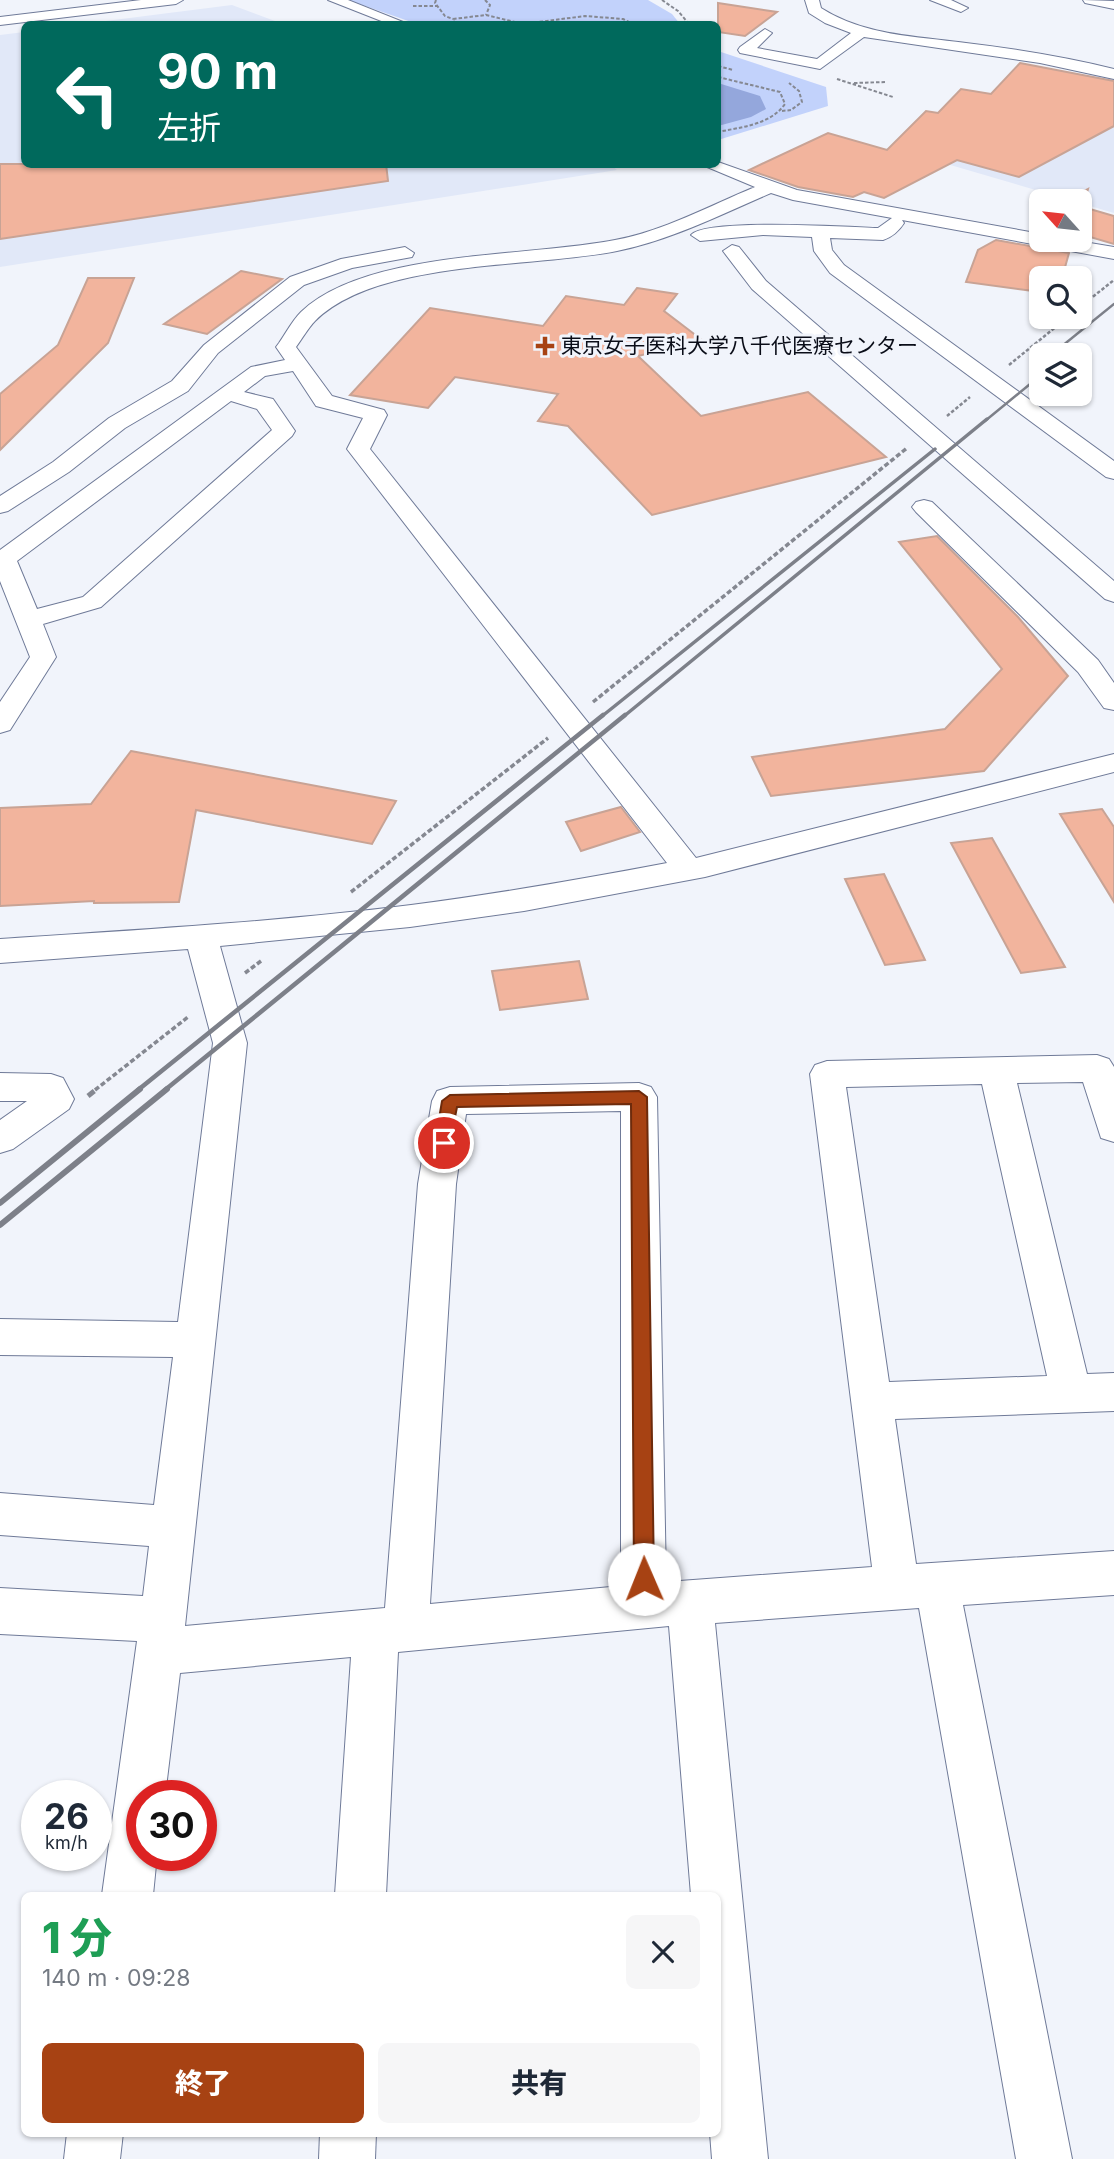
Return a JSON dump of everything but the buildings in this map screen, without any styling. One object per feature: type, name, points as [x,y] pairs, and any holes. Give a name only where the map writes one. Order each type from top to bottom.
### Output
[{"type":"street","points":[[0,21],[176,0]]},
{"type":"street","points":[[335,0],[393,21]]},
{"type":"street","points":[[812,0],[814,10],[823,17],[862,32],[962,46],[1114,74]]},
{"type":"street","points":[[937,0],[961,8]]},
{"type":"street","points":[[1090,0],[1114,5]]},
{"type":"street","points":[[765,33],[745,50],[820,64],[862,32]]},
{"type":"street","points":[[962,46],[972,36],[981,32]]},
{"type":"street","points":[[1082,66],[1103,54]]},
{"type":"street","points":[[719,168],[767,188],[803,198],[1114,253]]},
{"type":"street","points":[[689,870],[358,449],[376,415],[324,401],[286,347],[293,333],[312,313],[338,295],[372,282],[411,271],[612,247],[654,237],[767,188]]},
{"type":"street","points":[[700,236],[763,230],[883,234],[902,216]]},
{"type":"street","points":[[820,230],[823,251],[837,269],[1114,472]]},
{"type":"street","points":[[0,506],[61,467],[117,423],[180,386],[211,349],[297,281],[348,263],[420,251],[610,236],[654,237]]},
{"type":"street","points":[[732,251],[760,285],[1114,594]]},
{"type":"street","points":[[0,724],[43,657],[4,559],[258,371],[298,364]]},
{"type":"street","points":[[27,620],[92,602],[284,431],[265,404],[228,394]]},
{"type":"street","points":[[924,507],[1088,666],[1114,702]]},
{"type":"street","points":[[0,951],[307,927],[523,900],[689,870],[1114,763]]},
{"type":"street","points":[[127,1892],[161,1636],[230,1043],[201,937]]},
{"type":"street","points":[[1044,2159],[917,1586],[872,1401],[827,1074],[1097,1068],[1114,1129]]},
{"type":"street","points":[[996,1070],[1071,1393]]},
{"type":"street","points":[[0,1087],[51,1088],[56,1100],[0,1139]]},
{"type":"street","points":[[361,1892],[437,1184],[450,1101],[639,1097],[667,1604],[715,1892]]},
{"type":"street","points":[[0,1337],[196,1340]]},
{"type":"street","points":[[872,1401],[1114,1392]]},
{"type":"street","points":[[0,1514],[172,1527]]},
{"type":"street","points":[[0,1611],[161,1636],[391,1630],[667,1604],[1114,1573]]},
{"type":"street","points":[[721,1940],[740,2159]]},
{"type":"street","points":[[92,2159],[95,2137]]},
{"type":"street","points":[[346,2159],[348,2137]]},
{"type":"path","points":[[436,0],[435,3],[445,16],[453,19],[486,15],[511,21]]},
{"type":"path","points":[[485,0],[490,5],[486,15]]},
{"type":"path","points":[[662,0],[686,21]]},
{"type":"path","points":[[546,21],[585,16],[627,21]]},
{"type":"path","points":[[721,67],[738,71]]},
{"type":"path","points":[[721,78],[780,92],[785,99],[782,111]]},
{"type":"path","points":[[721,131],[791,110],[802,102],[803,96],[799,89],[779,79]]},
{"type":"path","points":[[850,83],[886,82]]},
{"type":"path","points":[[1092,297],[1114,280]]},
{"type":"path","points":[[590,704],[1053,329]]},
{"type":"path","points":[[87,1098],[558,730]]},
{"type":"shaded area","points":[[348,0],[648,0],[672,14],[678,21],[408,21]]},
{"type":"shaded area","points":[[232,5],[275,21],[106,21]]},
{"type":"shaded area","points":[[21,32],[21,168],[617,170],[0,267],[0,35]]},
{"type":"shaded area","points":[[721,52],[826,87],[828,106],[721,139]]},
{"type":"shaded area","points":[[1093,73],[1114,78],[1114,213],[1092,207],[1092,189],[1032,189],[923,157]]},
{"type":"shaded area","points":[[721,84],[760,96],[766,109],[751,117],[721,125]]},
{"type":"railway","points":[[1066,343],[1114,304]]},
{"type":"railway","points":[[985,421],[1029,385]]},
{"type":"railway","points":[[623,717],[987,419]]},
{"type":"railway","points":[[601,717],[935,449]]},
{"type":"railway","points":[[138,1090],[603,715]]},
{"type":"railway","points":[[165,1090],[625,715]]},
{"type":"railway","points":[[0,1203],[140,1089]]},
{"type":"railway","points":[[0,1225],[167,1089]]},
{"type":"place","name":"東京女子医科大学八千代医療センター","points":[[545,346]]},
{"type":"route","points":[[444,1143],[450,1101],[639,1097],[644,1579]]}]
